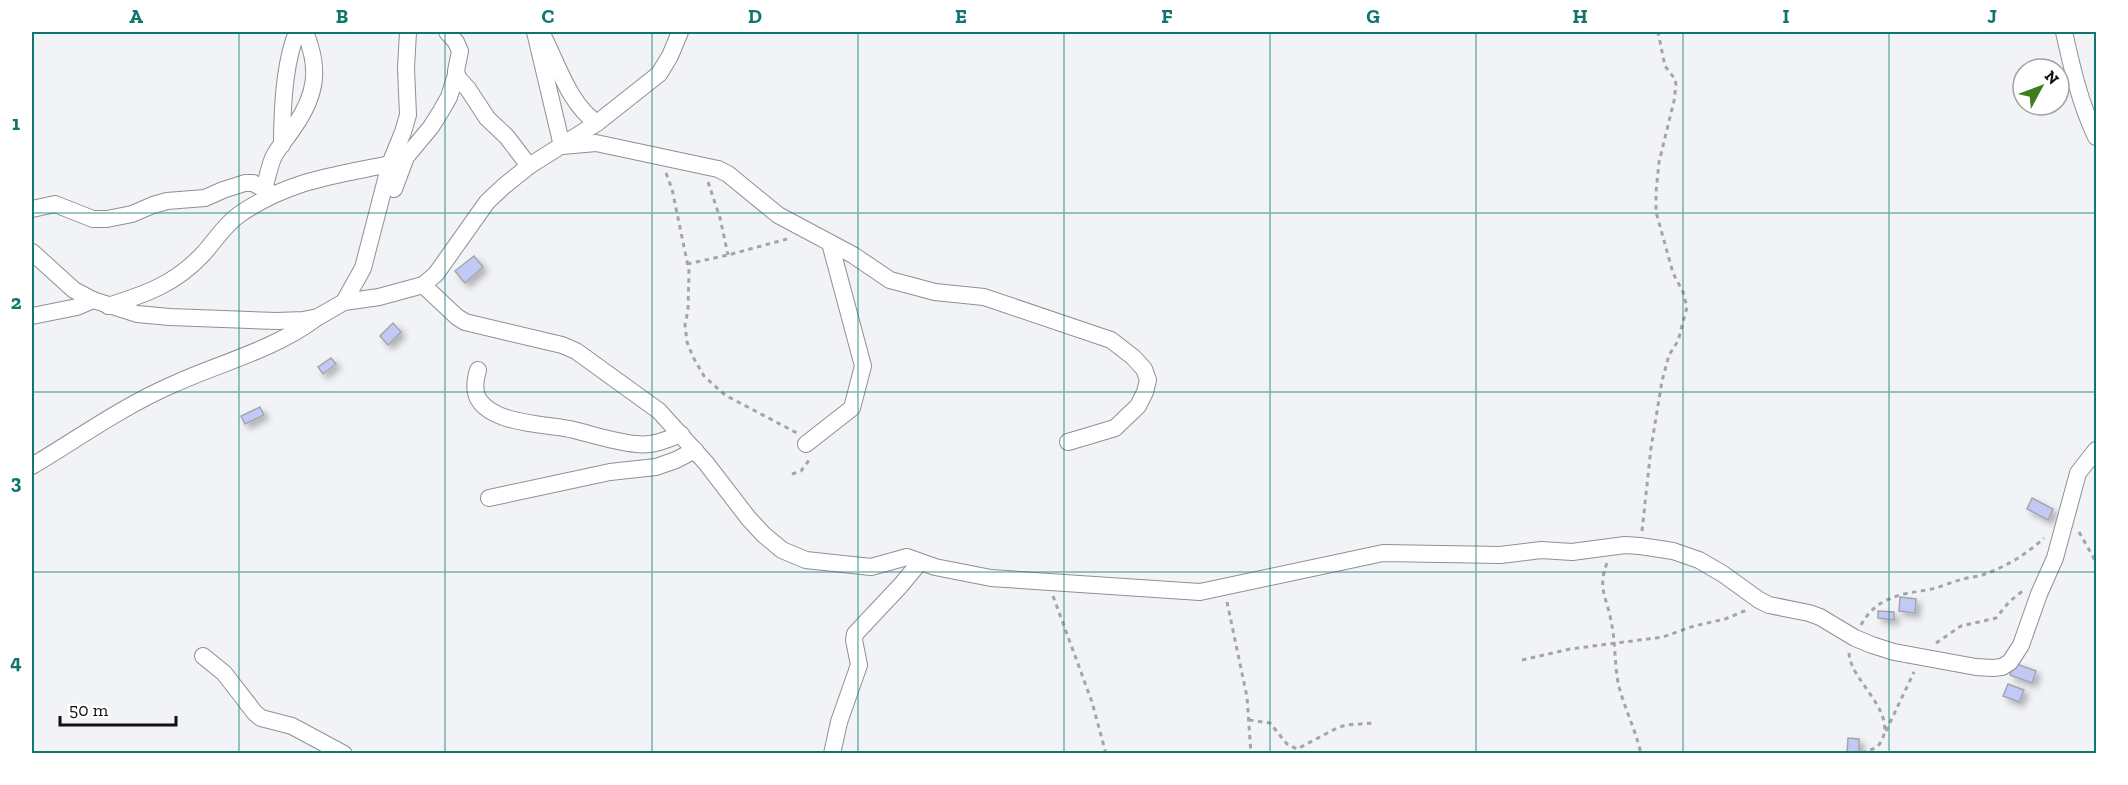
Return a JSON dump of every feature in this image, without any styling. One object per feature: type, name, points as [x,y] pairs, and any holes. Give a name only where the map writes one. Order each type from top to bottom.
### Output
[{"type":"street","points":[[282,145],[285,86],[297,32]]},
{"type":"street","points":[[268,191],[274,157],[308,104],[313,87],[316,69],[313,51],[305,32]]},
{"type":"street","points":[[344,302],[363,268],[390,164],[408,115],[406,68],[408,32]]},
{"type":"street","points":[[378,215],[388,204],[406,157],[431,127],[449,97],[460,51],[447,32]]},
{"type":"street","points":[[535,32],[562,146]]},
{"type":"street","points":[[542,32],[575,102],[586,116],[597,123]]},
{"type":"street","points":[[32,466],[133,403],[282,340],[344,302],[379,297],[423,285],[436,274],[487,202],[529,166],[597,123],[659,74],[680,32]]},
{"type":"street","points":[[2064,32],[2075,82],[2086,116],[2097,137]]},
{"type":"street","points":[[456,75],[487,118],[507,137],[529,166]]},
{"type":"street","points":[[562,146],[596,143],[702,165],[728,174],[778,215],[853,255],[890,280],[935,292],[984,297],[1111,340],[1144,369],[1148,380],[1145,392],[1138,406],[1116,428],[1068,442]]},
{"type":"street","points":[[32,316],[144,295],[176,278],[238,215],[268,191],[390,164]]},
{"type":"street","points":[[32,209],[46,204],[55,204],[93,219],[107,219],[132,214],[167,201],[205,198],[245,183],[253,183],[268,191]]},
{"type":"street","points":[[806,444],[852,408],[863,366],[830,243]]},
{"type":"street","points":[[32,252],[74,290],[100,303],[137,314],[277,321],[318,317]]},
{"type":"street","points":[[423,285],[465,322],[562,345],[576,351],[658,411],[695,450],[749,519],[782,550],[806,560],[857,567],[871,567],[907,557],[971,576],[1200,592],[1383,553],[1500,555],[1541,550],[1572,552],[1616,546],[1640,546],[1673,551],[1699,560],[1769,605],[1809,613],[1855,638],[1894,652],[1976,667],[1994,668],[2002,667],[2010,662],[2021,645],[2055,558],[2078,473],[2097,450]]},
{"type":"street","points":[[478,369],[474,383],[478,399],[485,406],[505,417],[637,444],[654,444],[681,434]]},
{"type":"street","points":[[489,498],[610,472],[656,467],[695,450]]},
{"type":"street","points":[[832,753],[839,722],[859,665],[855,634],[920,562]]},
{"type":"street","points":[[203,656],[224,673],[261,718],[292,726],[344,753]]},
{"type":"path","points":[[1640,546],[1660,390],[1669,355],[1678,341],[1687,307],[1683,292],[1673,273],[1656,212],[1659,162],[1676,85],[1675,79],[1665,66],[1658,32]]},
{"type":"path","points":[[661,158],[672,189],[687,264],[690,289],[685,326],[687,342],[704,376],[725,395],[750,410],[790,428],[802,437],[810,452],[810,460],[801,471],[792,474]]},
{"type":"path","points":[[702,165],[720,218],[728,255]]},
{"type":"path","points":[[687,264],[810,232]]},
{"type":"path","points":[[2069,508],[2074,523],[2097,562]]},
{"type":"path","points":[[1884,733],[1883,719],[1873,697],[1852,668],[1849,658],[1849,652],[1866,615],[1874,606],[1900,594],[1928,590],[1986,574],[2030,551],[2046,536]]},
{"type":"path","points":[[1616,546],[1606,564],[1601,583],[1611,621],[1619,689],[1635,728],[1641,753]]},
{"type":"path","points":[[1047,582],[1092,702],[1106,753]]},
{"type":"path","points":[[1224,587],[1243,674],[1251,753]]},
{"type":"path","points":[[1862,753],[1878,746],[1910,677],[1927,658],[1938,640],[1968,623],[1996,618],[2009,602],[2026,588]]},
{"type":"path","points":[[1522,660],[1570,649],[1663,637],[1694,626],[1725,619],[1745,610],[1769,605]]},
{"type":"path","points":[[1249,720],[1270,723],[1287,744],[1297,749],[1326,732],[1346,725],[1375,723]]},
{"type":"building","points":[[474,256],[483,267],[465,283],[455,271]]},
{"type":"building","points":[[393,323],[401,332],[388,345],[380,336]]},
{"type":"building","points":[[331,358],[336,364],[323,374],[318,367]]},
{"type":"building","points":[[260,407],[264,415],[245,424],[241,416]]},
{"type":"building","points":[[2032,498],[2053,509],[2048,520],[2027,509]]},
{"type":"building","points":[[1900,597],[1916,599],[1915,613],[1899,611]]},
{"type":"building","points":[[1878,611],[1894,612],[1894,620],[1878,618]]},
{"type":"building","points":[[2014,663],[2036,671],[2032,683],[2010,675]]},
{"type":"building","points":[[2008,684],[2024,690],[2019,702],[2003,696]]},
{"type":"building","points":[[1848,738],[1859,739],[1859,753],[1847,753]]}]
